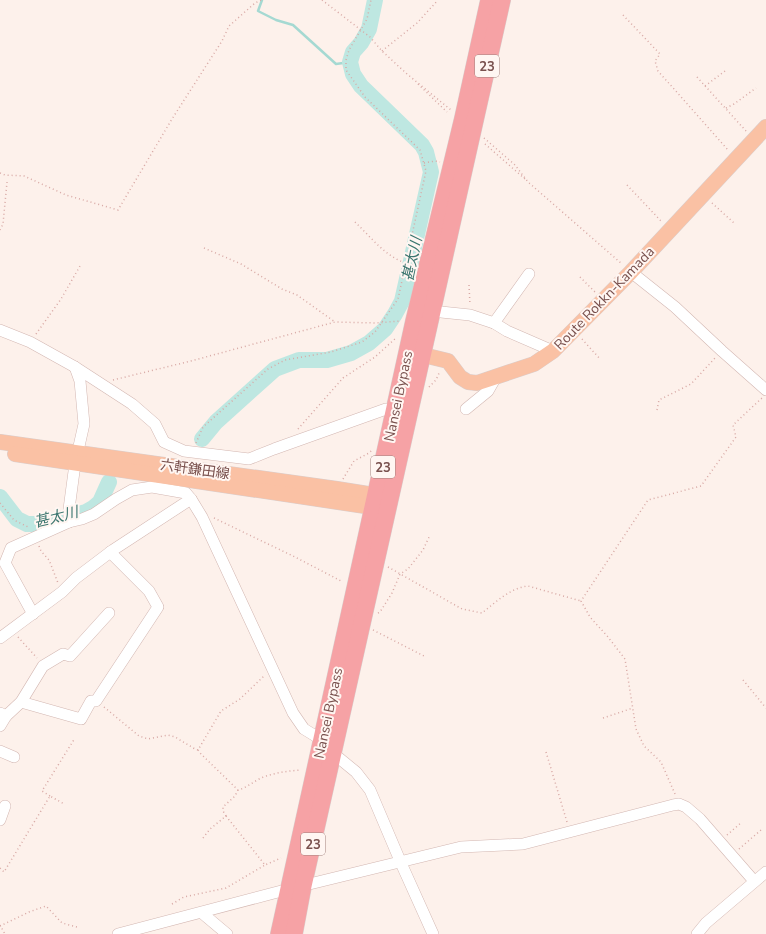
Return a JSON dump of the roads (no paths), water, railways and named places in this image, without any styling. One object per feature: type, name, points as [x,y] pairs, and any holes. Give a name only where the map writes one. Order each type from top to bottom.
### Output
[{"type":"highway","name":"Nansei Bypass","points":[[279,934],[296,888],[334,754],[411,347],[414,321],[463,118],[489,0]]},
{"type":"highway","name":"Nansei Bypass","points":[[411,347],[479,138],[502,0]]},
{"type":"highway","name":"Nansei Bypass","points":[[294,934],[296,888],[322,740],[382,503]]},
{"type":"main road","name":"Route Rokkn-Kamada","points":[[411,347],[448,361],[460,378],[468,382],[478,383],[534,364],[553,351],[631,272],[766,127]]},
{"type":"main road","name":"六軒鎌田線","points":[[0,442],[77,458],[382,503]]},
{"type":"main road","name":"六軒鎌田線","points":[[0,452],[77,458]]},
{"type":"street","points":[[631,272],[675,307],[765,393]]},
{"type":"street","points":[[494,323],[528,274]]},
{"type":"street","points":[[441,312],[470,315],[494,323],[507,331],[553,351]]},
{"type":"street","points":[[0,330],[30,342],[103,384],[132,404],[155,424],[164,442],[184,451],[249,459],[386,409]]},
{"type":"street","points":[[69,522],[69,509],[84,424],[80,381],[75,367]]},
{"type":"street","points":[[466,410],[488,391],[496,377]]},
{"type":"street","points":[[33,614],[5,563],[11,548],[69,522],[94,514],[132,490],[152,487],[186,493],[202,517],[293,712],[304,729],[322,740],[334,754],[356,772],[370,790],[433,934]]},
{"type":"street","points":[[0,638],[62,592],[76,578],[110,552],[191,499]]},
{"type":"street","points":[[21,702],[81,719],[90,701],[96,701],[158,607],[149,592],[110,552]]},
{"type":"street","points":[[0,726],[3,714],[21,702],[43,666],[63,654],[70,656],[109,613]]},
{"type":"street","points":[[0,751],[14,757]]},
{"type":"street","points":[[118,934],[296,888],[461,848],[523,844],[679,804],[686,807],[700,819],[754,881]]},
{"type":"street","points":[[0,820],[6,806]]},
{"type":"street","points":[[697,934],[706,923],[766,872]]},
{"type":"street","points":[[202,913],[227,934]]},
{"type":"waterway","points":[[262,0],[258,11],[276,20],[293,25],[336,64],[350,62]]},
{"type":"waterway","name":"甚太川","points":[[202,439],[216,422],[275,369],[299,360],[327,360],[351,353],[369,343],[385,329],[402,301],[431,172],[426,152],[422,145],[361,86],[353,74],[350,62],[353,52],[361,43],[369,29],[375,0]]},
{"type":"waterway","name":"甚太川","points":[[0,497],[17,519],[27,524],[40,524],[86,512],[93,508],[100,502],[109,482]]}]
